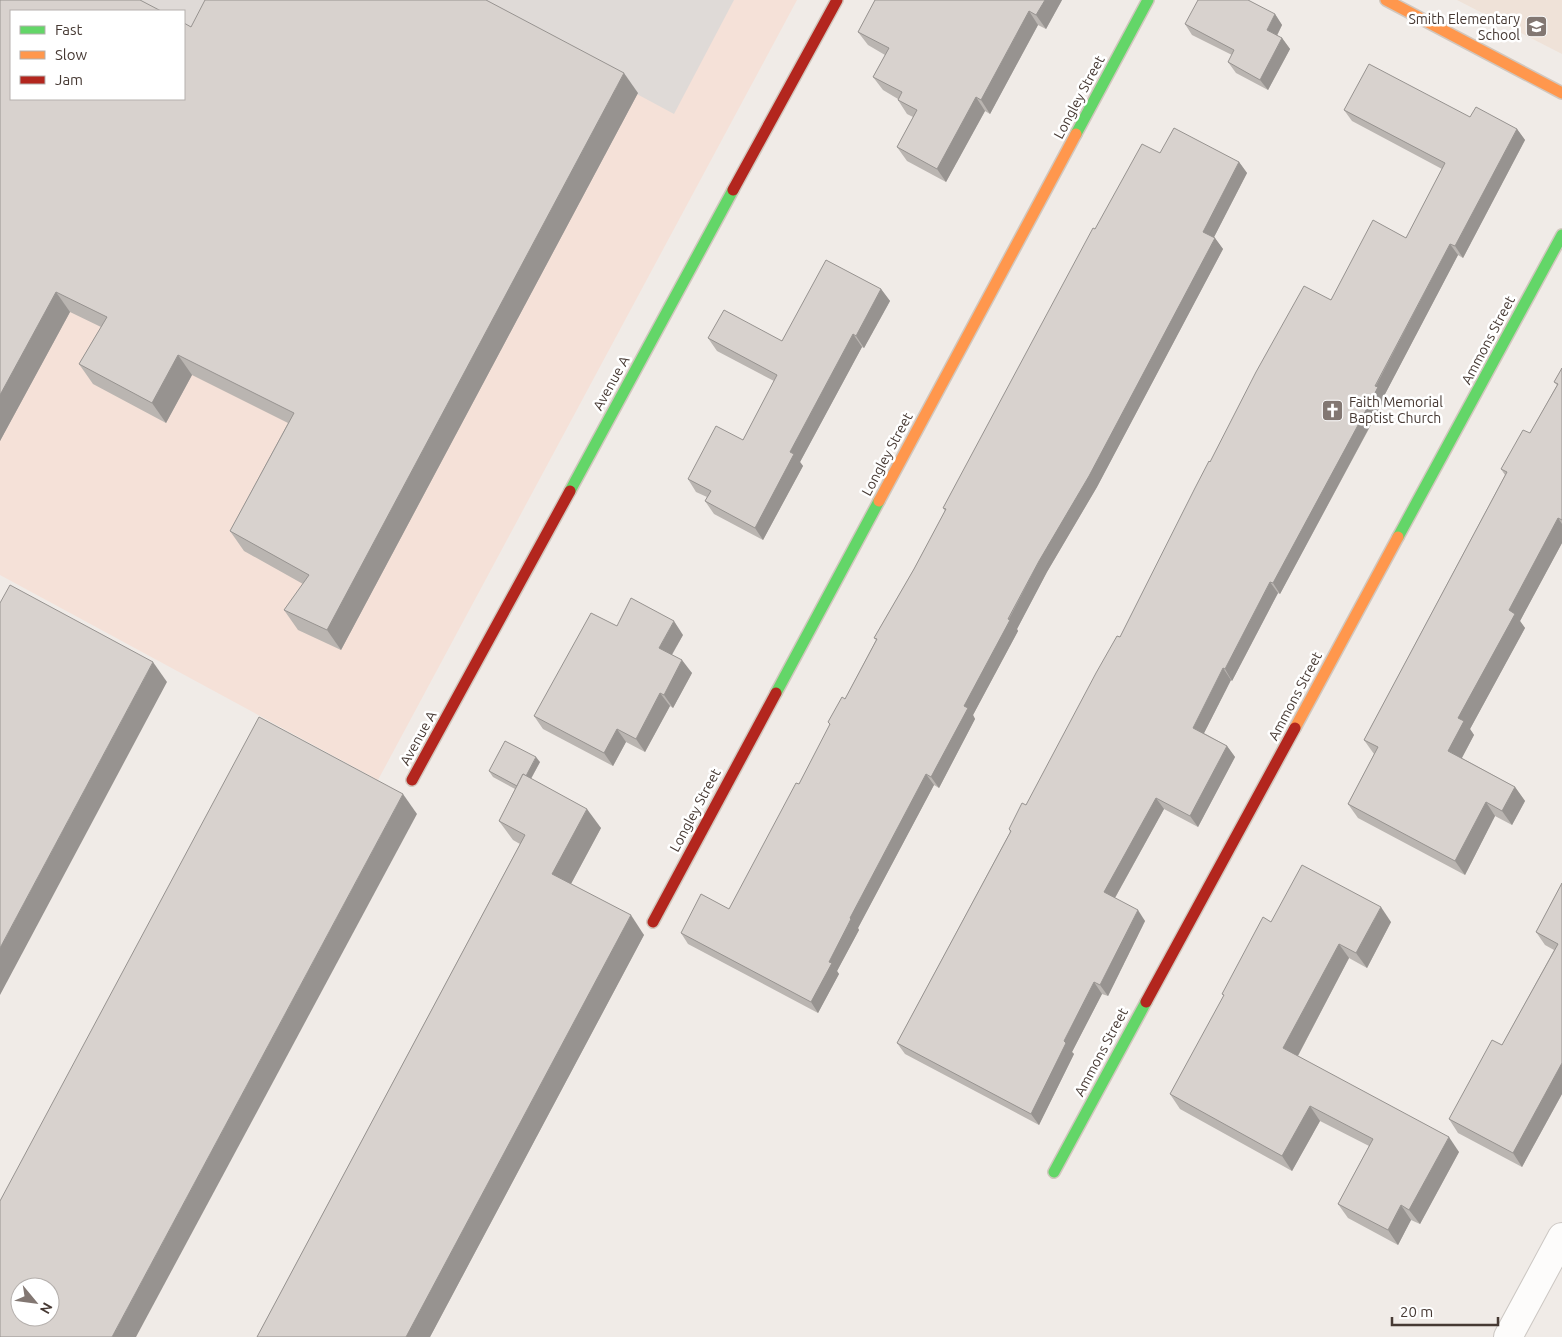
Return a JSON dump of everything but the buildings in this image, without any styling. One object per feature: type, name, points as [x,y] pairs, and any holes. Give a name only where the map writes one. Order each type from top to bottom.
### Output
[{"type":"street","name":"Avenue A","points":[[412,780],[837,0]]},
{"type":"street","name":"Longley Street","points":[[653,922],[1148,0]]},
{"type":"street","points":[[1386,0],[1562,93]]},
{"type":"street","name":"Ammons Street","points":[[1054,1172],[1562,235]]},
{"type":"street","points":[[1508,1337],[1562,1237]]},
{"type":"shaded area","points":[[0,0],[797,0],[378,780],[0,575]]},
{"type":"shaded area","points":[[116,0],[245,0],[185,35],[185,10],[136,10]]},
{"type":"shaded area","points":[[462,0],[734,0],[674,114]]},
{"type":"shaded area","name":"Smith Elementary School","points":[[1457,0],[1562,0],[1562,54]]},
{"type":"traffic: fast","points":[[1076,134],[1148,0]]},
{"type":"traffic: fast","points":[[570,491],[733,190]]},
{"type":"traffic: fast","points":[[1398,537],[1562,235]]},
{"type":"traffic: fast","points":[[776,693],[879,501]]},
{"type":"traffic: fast","points":[[1054,1172],[1146,1002]]},
{"type":"traffic: slow","points":[[1386,0],[1562,93]]},
{"type":"traffic: slow","points":[[879,501],[1076,134]]},
{"type":"traffic: slow","points":[[1295,728],[1398,537]]},
{"type":"traffic: jam","points":[[733,190],[837,0]]},
{"type":"traffic: jam","points":[[412,780],[570,491]]},
{"type":"traffic: jam","points":[[653,922],[776,693]]},
{"type":"traffic: jam","points":[[1146,1002],[1295,728]]},
{"type":"place","name":"Smith Elementary School","points":[[1536,27]]},
{"type":"place","name":"Faith Memorial Baptist Church","points":[[1333,410]]}]
